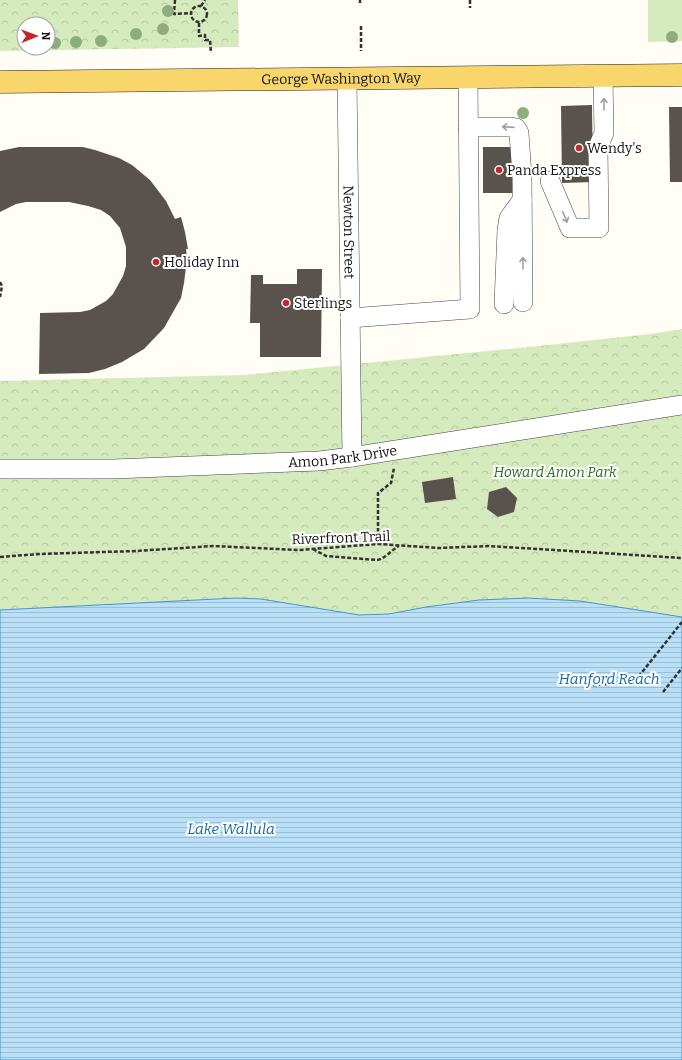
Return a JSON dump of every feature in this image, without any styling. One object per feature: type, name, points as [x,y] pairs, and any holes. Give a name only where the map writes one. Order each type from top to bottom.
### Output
[{"type":"main road","name":"George Washington Way","points":[[0,82],[347,80],[682,75]]},
{"type":"street","points":[[550,181],[570,228],[599,228],[598,147],[604,133],[603,76]]},
{"type":"street","points":[[350,318],[470,309],[468,78]]},
{"type":"street","name":"Newton Street","points":[[347,80],[352,457]]},
{"type":"street","points":[[468,127],[509,127],[516,128],[519,133],[522,199],[523,302]]},
{"type":"street","points":[[504,304],[507,230],[509,218],[522,199]]},
{"type":"street","name":"Amon Park Drive","points":[[0,469],[148,468],[319,461],[682,405]]},
{"type":"path","points":[[175,0],[174,14],[191,13],[196,7],[201,6],[205,0]]},
{"type":"path","points":[[470,0],[470,8]]},
{"type":"path","points":[[191,13],[193,20],[199,22],[204,20],[207,16],[206,11],[201,6]]},
{"type":"path","points":[[199,22],[199,36],[204,35],[205,40],[210,40],[211,53]]},
{"type":"path","points":[[361,26],[361,51]]},
{"type":"path","points":[[0,282],[2,286],[0,297]]},
{"type":"path","points":[[378,544],[378,493],[390,483],[394,470],[393,462]]},
{"type":"path","name":"Riverfront Trail","points":[[0,558],[39,554],[136,551],[214,546],[299,550],[378,544],[439,548],[489,546],[548,551],[682,558]]},
{"type":"path","points":[[313,549],[326,556],[381,560],[393,549],[399,546]]},
{"type":"path","points":[[587,686],[635,681],[682,622]]},
{"type":"path","points":[[663,692],[682,668]]},
{"type":"green space","points":[[0,0],[238,0],[239,47],[56,50],[56,16],[16,16],[16,51],[0,51]]},
{"type":"green space","points":[[648,0],[682,0],[682,41],[648,42]]},
{"type":"green space","name":"Howard Amon Park","points":[[682,329],[682,617],[580,601],[528,598],[479,600],[426,607],[389,614],[359,615],[261,599],[236,598],[0,610],[0,381],[244,375],[529,347],[650,334]]},
{"type":"water","name":"Lake Wallula","points":[[236,598],[261,599],[359,615],[389,614],[426,607],[479,600],[528,598],[580,601],[682,617],[682,1060],[0,1060],[0,610]]},
{"type":"building","points":[[592,105],[593,182],[562,183],[561,106]]},
{"type":"building","points":[[669,107],[682,107],[682,182],[670,182]]},
{"type":"building","name":"Holiday Inn","points":[[19,147],[83,147],[119,158],[132,165],[150,180],[166,201],[175,219],[181,217],[188,249],[186,249],[187,259],[181,298],[164,328],[144,349],[122,362],[105,369],[89,373],[39,374],[40,313],[80,312],[90,310],[106,301],[113,294],[123,276],[126,266],[126,247],[120,228],[110,216],[101,210],[88,206],[69,202],[26,202],[16,204],[0,212],[0,151]]},
{"type":"building","name":"Panda Express","points":[[483,147],[514,147],[514,193],[483,193]]},
{"type":"building","name":"Sterlings","points":[[297,269],[322,269],[321,357],[260,357],[260,323],[250,323],[251,275],[263,275],[263,284],[297,284]]},
{"type":"building","points":[[453,477],[456,499],[425,503],[422,482]]},
{"type":"building","points":[[506,487],[517,498],[514,512],[498,517],[487,509],[489,492]]},
{"type":"place","name":"Wendy's","points":[[579,148]]},
{"type":"place","name":"Panda Express","points":[[499,170]]},
{"type":"place","name":"Holiday Inn","points":[[156,262]]},
{"type":"place","name":"Sterlings","points":[[286,303]]},
{"type":"water label","name":"Hanford Reach","points":[[609,679]]}]
